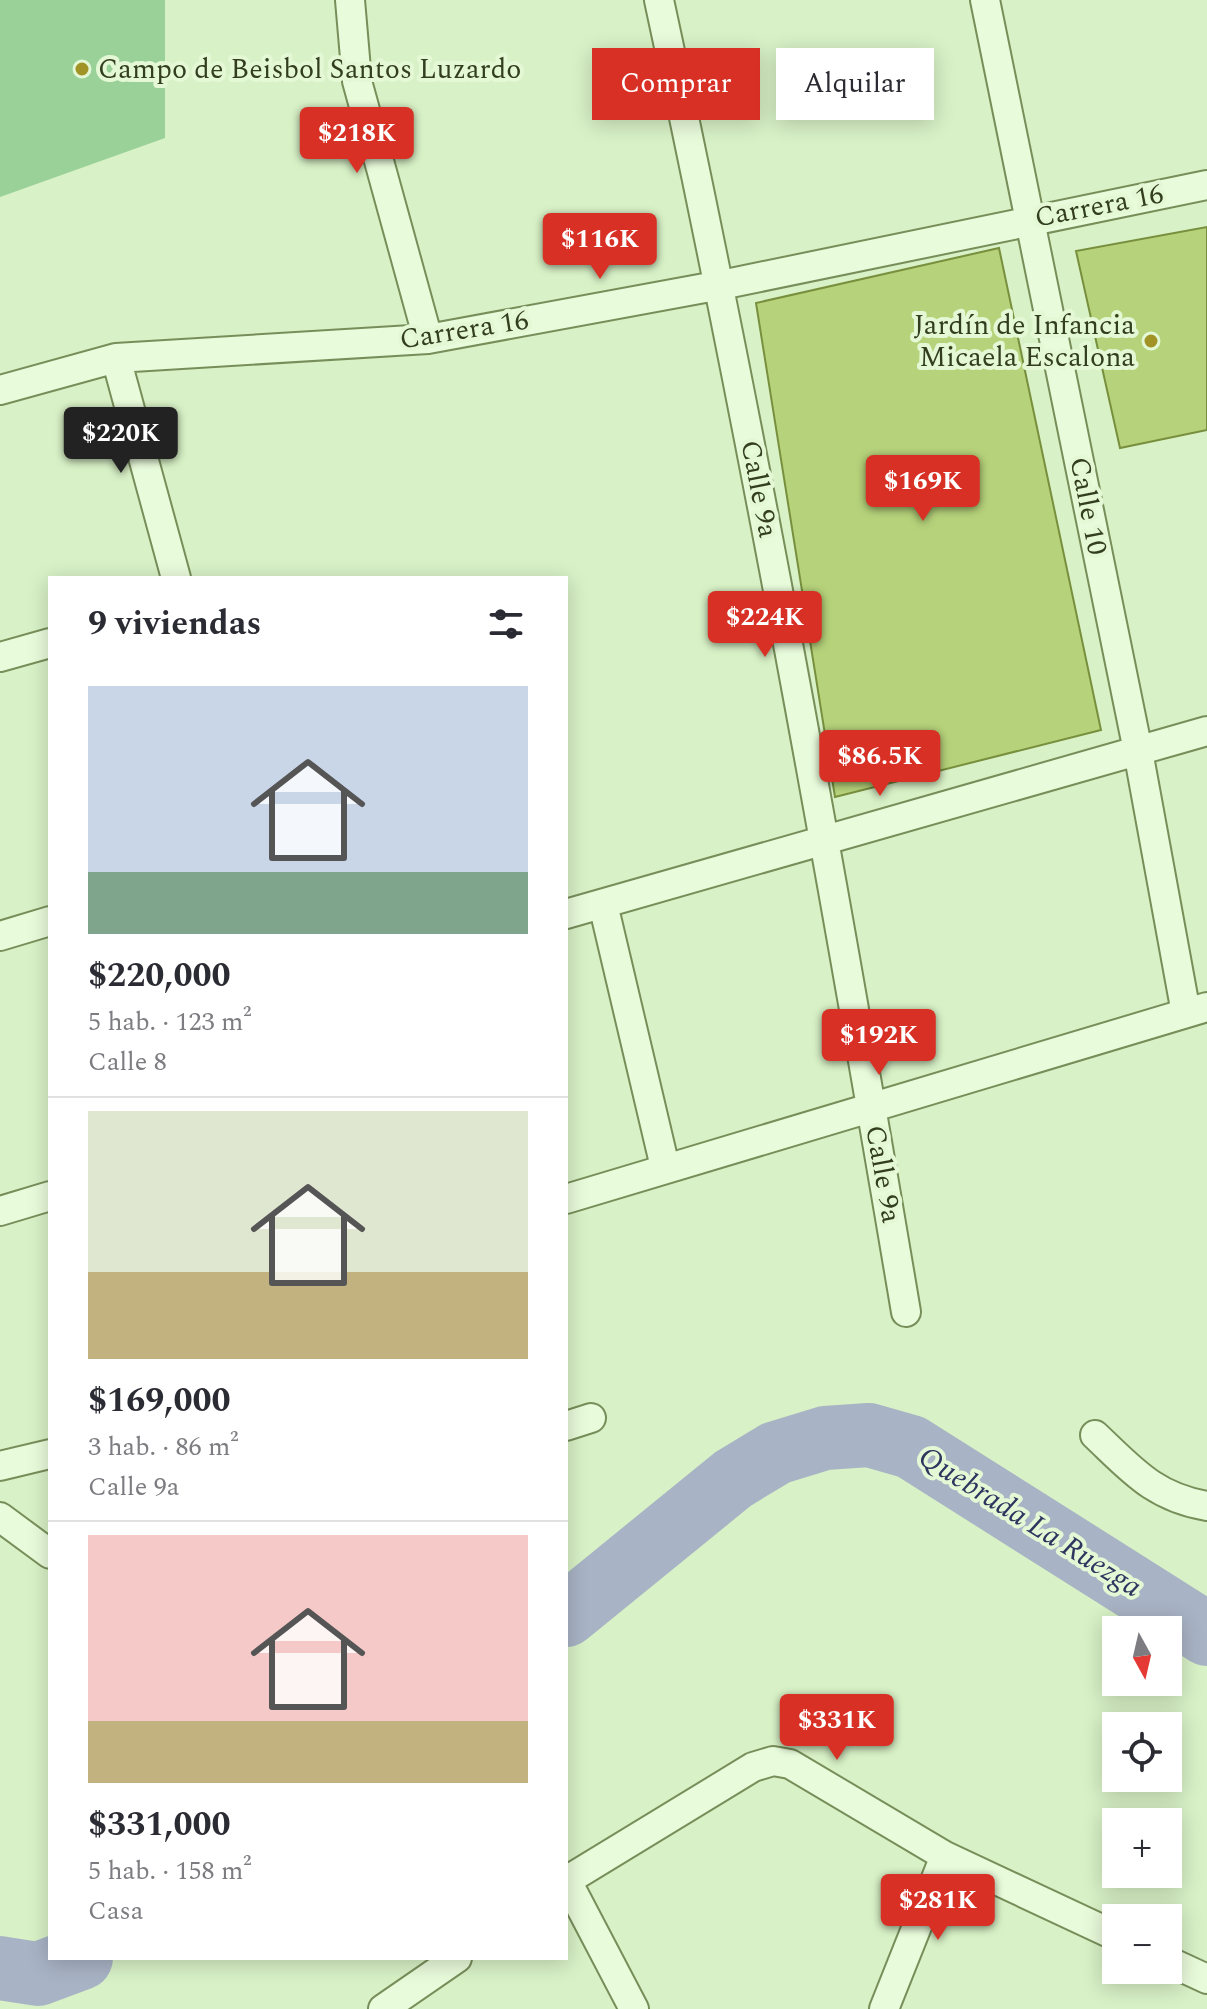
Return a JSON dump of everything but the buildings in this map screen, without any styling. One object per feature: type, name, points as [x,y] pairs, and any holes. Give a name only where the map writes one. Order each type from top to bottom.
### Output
[{"type":"street","points":[[350,0],[357,81],[428,339]]},
{"type":"street","name":"Calle 9a","points":[[659,0],[721,285],[825,841],[906,1312]]},
{"type":"street","name":"Calle 10","points":[[985,0],[1138,751],[1196,1010]]},
{"type":"street","name":"Carrera 16","points":[[0,390],[116,358],[428,339],[721,285],[1207,185]]},
{"type":"street","points":[[116,358],[175,576]]},
{"type":"street","points":[[0,657],[48,644]]},
{"type":"street","points":[[568,913],[1207,731]]},
{"type":"street","points":[[603,904],[665,1167]]},
{"type":"street","points":[[0,936],[48,922]]},
{"type":"street","points":[[568,1198],[1196,1010]]},
{"type":"street","points":[[0,1211],[48,1197]]},
{"type":"street","points":[[1095,1435],[1147,1485],[1186,1502],[1207,1506]]},
{"type":"street","points":[[0,1466],[48,1454]]},
{"type":"street","points":[[0,1517],[48,1553]]},
{"type":"street","points":[[568,1880],[753,1767],[773,1761],[790,1764],[945,1856],[1102,1929]]},
{"type":"street","points":[[884,2009],[945,1856]]},
{"type":"street","points":[[568,1885],[634,2009]]},
{"type":"street","points":[[399,2005],[455,1960]]},
{"type":"street","points":[[1182,1967],[1207,1979]]},
{"type":"green space","name":"Campo de Beisbol Santos Luzardo","points":[[0,0],[165,0],[165,138],[0,197]]},
{"type":"waterway","name":"Quebrada La Ruezga","points":[[568,1613],[733,1479],[776,1453],[825,1438],[869,1435],[911,1447],[1207,1634]]},
{"type":"waterway","name":"Quebrada La Ruezga","points":[[0,1968],[38,1974],[76,1960]]},
{"type":"place","name":"Campo de Beisbol Santos Luzardo","points":[[82,69]]},
{"type":"place","name":"Jardín de Infancia Micaela Escalona","points":[[1151,341]]}]
